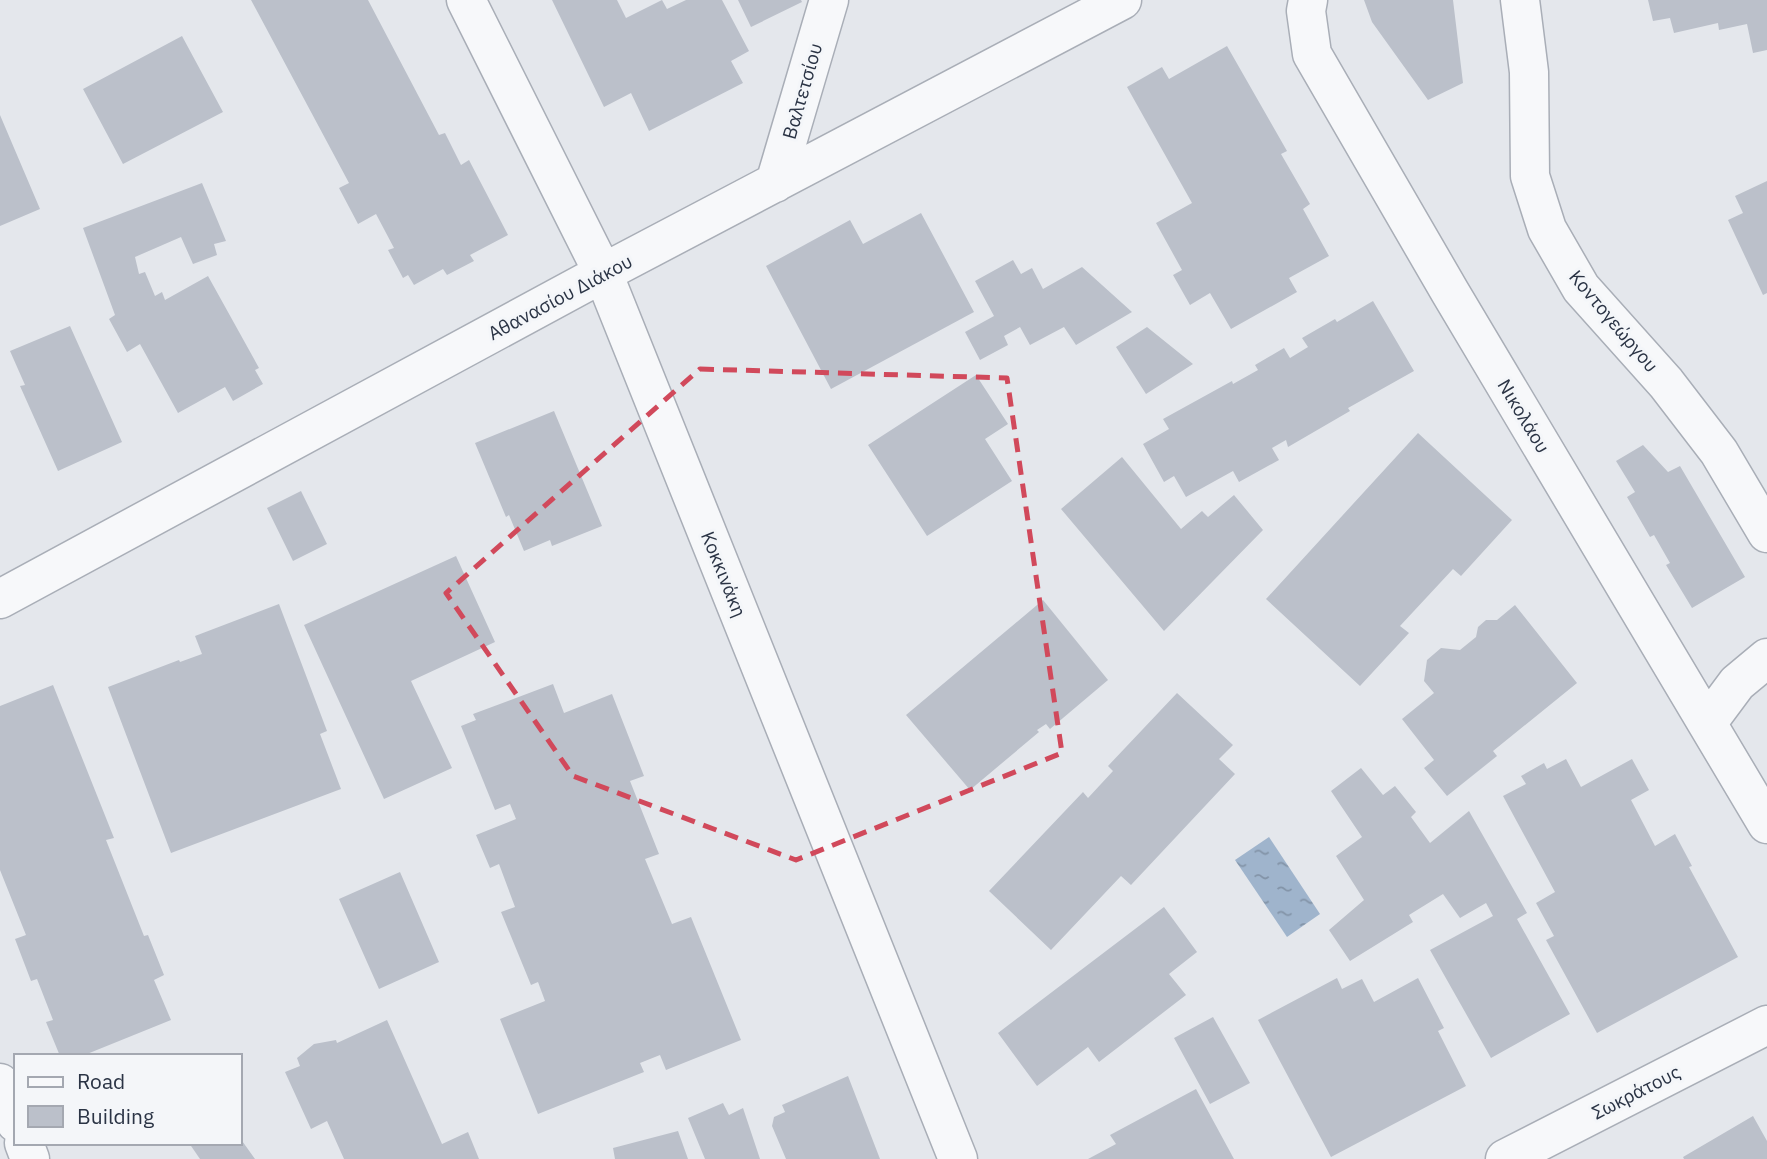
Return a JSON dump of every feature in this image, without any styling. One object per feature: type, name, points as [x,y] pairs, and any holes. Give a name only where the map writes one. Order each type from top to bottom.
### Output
[{"type":"street","name":"Κοκκινάκη","points":[[466,0],[603,274],[958,1159]]},
{"type":"street","name":"Βαλτετσίου","points":[[775,183],[829,0]]},
{"type":"street","name":"Αθανασίου Διάκου","points":[[0,598],[603,274],[1122,0]]},
{"type":"street","name":"Νικολάου","points":[[1308,0],[1306,11],[1312,54],[1450,292],[1767,824]]},
{"type":"street","name":"Κοντογεώργου","points":[[1520,0],[1529,72],[1530,176],[1547,229],[1581,288],[1666,383],[1719,452],[1767,533]]},
{"type":"street","points":[[1708,722],[1737,683],[1767,659]]},
{"type":"street","name":"Σωκράτους","points":[[1505,1159],[1767,1025]]},
{"type":"street","points":[[0,1083],[14,1118]]},
{"type":"highlighted area","points":[[700,369],[1007,378],[1062,753],[796,860],[573,776],[446,593]]},
{"type":"water","points":[[1269,837],[1320,914],[1287,937],[1235,860]]},
{"type":"building","points":[[251,0],[368,0],[439,135],[445,133],[461,165],[469,160],[508,235],[470,255],[474,261],[447,275],[443,269],[414,285],[408,275],[403,278],[388,250],[394,248],[376,214],[358,224],[339,188],[349,183]]},
{"type":"building","points":[[552,0],[617,0],[626,18],[662,0],[667,9],[686,0],[722,0],[749,51],[731,61],[743,83],[649,131],[631,93],[604,107]]},
{"type":"building","points":[[738,0],[801,0],[802,2],[751,27]]},
{"type":"building","points":[[1364,0],[1453,0],[1463,83],[1428,100],[1372,22]]},
{"type":"building","points":[[1648,0],[1767,0],[1767,50],[1753,53],[1747,24],[1719,30],[1718,23],[1674,33],[1670,18],[1653,21]]},
{"type":"building","points":[[182,36],[223,112],[123,164],[83,89]]},
{"type":"building","points":[[1227,46],[1287,151],[1281,154],[1310,204],[1303,209],[1329,256],[1289,278],[1297,292],[1231,329],[1210,293],[1190,305],[1173,275],[1182,270],[1156,223],[1192,203],[1127,87],[1162,67],[1169,79]]},
{"type":"building","points":[[0,115],[40,209],[0,226]]},
{"type":"building","points":[[1767,181],[1767,293],[1763,295],[1728,220],[1743,213],[1735,196]]},
{"type":"building","points":[[202,183],[226,241],[214,244],[217,255],[193,264],[181,237],[135,257],[139,274],[145,272],[155,296],[162,292],[165,300],[208,276],[259,368],[255,370],[263,384],[233,401],[225,387],[178,413],[140,344],[127,352],[109,319],[115,315],[83,228]]},
{"type":"building","points":[[921,213],[974,312],[831,389],[766,266],[850,220],[863,244]]},
{"type":"building","points":[[1013,260],[1021,274],[1032,268],[1043,289],[1082,267],[1132,312],[1076,345],[1064,327],[1030,345],[1020,327],[1004,336],[1008,345],[980,360],[965,332],[994,316],[975,281]]},
{"type":"building","points":[[1373,301],[1414,371],[1348,408],[1350,411],[1288,447],[1286,440],[1272,448],[1279,460],[1239,482],[1233,471],[1186,497],[1174,476],[1164,482],[1143,444],[1169,429],[1163,419],[1232,381],[1233,384],[1258,370],[1255,365],[1284,348],[1290,358],[1308,347],[1302,338]]},
{"type":"building","points":[[70,326],[122,442],[58,471],[20,386],[25,385],[10,351]]},
{"type":"building","points":[[1147,327],[1193,364],[1146,394],[1116,347]]},
{"type":"building","points":[[976,375],[1008,424],[985,439],[1012,481],[927,536],[868,445]]},
{"type":"building","points":[[554,411],[602,526],[552,546],[550,540],[524,551],[509,515],[506,517],[475,443]]},
{"type":"building","points":[[1418,433],[1512,520],[1461,576],[1453,569],[1400,626],[1409,633],[1360,686],[1266,599]]},
{"type":"building","points":[[1643,445],[1668,472],[1680,466],[1745,577],[1692,608],[1666,565],[1670,563],[1654,535],[1650,537],[1627,497],[1635,492],[1616,461]]},
{"type":"building","points":[[1122,457],[1181,529],[1202,511],[1208,517],[1234,495],[1263,530],[1164,631],[1061,509]]},
{"type":"building","points":[[301,491],[327,544],[293,561],[267,508]]},
{"type":"building","points":[[456,556],[495,642],[411,681],[452,768],[384,799],[304,625]]},
{"type":"building","points":[[1043,600],[1108,680],[1050,729],[1046,724],[1037,730],[1039,732],[970,790],[906,715]]},
{"type":"building","points":[[279,604],[327,731],[320,734],[341,789],[171,853],[108,687],[202,654],[195,636]]},
{"type":"building","points":[[1515,605],[1577,683],[1493,751],[1497,756],[1447,796],[1424,768],[1434,760],[1402,719],[1434,693],[1424,681],[1427,660],[1441,648],[1460,650],[1476,637],[1478,627],[1486,620],[1497,620]]},
{"type":"building","points":[[553,684],[564,713],[612,694],[644,776],[630,781],[659,854],[645,859],[672,924],[691,917],[741,1040],[666,1070],[660,1055],[640,1063],[644,1072],[538,1114],[500,1019],[545,1001],[538,982],[531,985],[501,912],[515,907],[499,864],[490,868],[476,835],[516,819],[510,804],[495,810],[461,726],[476,720],[473,714]]},
{"type":"building","points":[[53,685],[114,838],[106,840],[144,936],[148,935],[164,975],[154,980],[171,1020],[87,1054],[59,1054],[46,1022],[53,1020],[37,979],[31,981],[15,939],[26,935],[0,870],[0,706]]},
{"type":"building","points":[[1177,693],[1233,745],[1219,759],[1235,774],[1131,885],[1121,876],[1051,950],[989,891],[1083,792],[1088,798],[1113,771],[1108,766]]},
{"type":"building","points":[[1566,759],[1581,787],[1632,759],[1649,790],[1631,800],[1655,846],[1675,834],[1692,866],[1689,867],[1738,957],[1597,1033],[1546,940],[1554,936],[1536,903],[1555,892],[1503,796],[1526,784],[1521,776],[1544,763],[1547,769]]},
{"type":"building","points":[[1361,768],[1383,795],[1395,786],[1416,812],[1411,817],[1430,843],[1469,811],[1527,913],[1517,919],[1570,1014],[1491,1058],[1430,950],[1493,916],[1486,903],[1460,918],[1443,894],[1409,915],[1413,922],[1350,961],[1329,930],[1364,900],[1336,856],[1362,837],[1331,791]]},
{"type":"building","points":[[400,872],[439,962],[379,989],[339,899]]},
{"type":"building","points":[[1164,907],[1197,952],[1169,974],[1186,995],[1099,1062],[1088,1047],[1037,1086],[998,1033]]},
{"type":"building","points":[[1337,978],[1342,989],[1362,979],[1374,1002],[1418,978],[1444,1028],[1438,1031],[1466,1086],[1331,1157],[1258,1020]]},
{"type":"building","points":[[1213,1017],[1250,1083],[1210,1104],[1174,1038]]},
{"type":"building","points":[[387,1020],[442,1144],[468,1132],[479,1159],[344,1159],[327,1121],[311,1129],[285,1072],[300,1066],[297,1058],[314,1044],[336,1040],[337,1043]]},
{"type":"building","points":[[848,1076],[880,1159],[786,1159],[772,1126],[774,1117],[785,1112],[782,1105]]},
{"type":"building","points":[[1196,1089],[1234,1159],[1088,1159],[1116,1144],[1110,1135]]},
{"type":"building","points":[[723,1103],[729,1115],[743,1108],[760,1159],[705,1159],[688,1118]]},
{"type":"building","points":[[1753,1116],[1767,1141],[1767,1159],[1684,1159],[1683,1157]]},
{"type":"building","points":[[678,1131],[688,1159],[615,1159],[613,1148]]},
{"type":"building","points":[[242,1141],[255,1159],[200,1159],[190,1145],[242,1145]]}]
